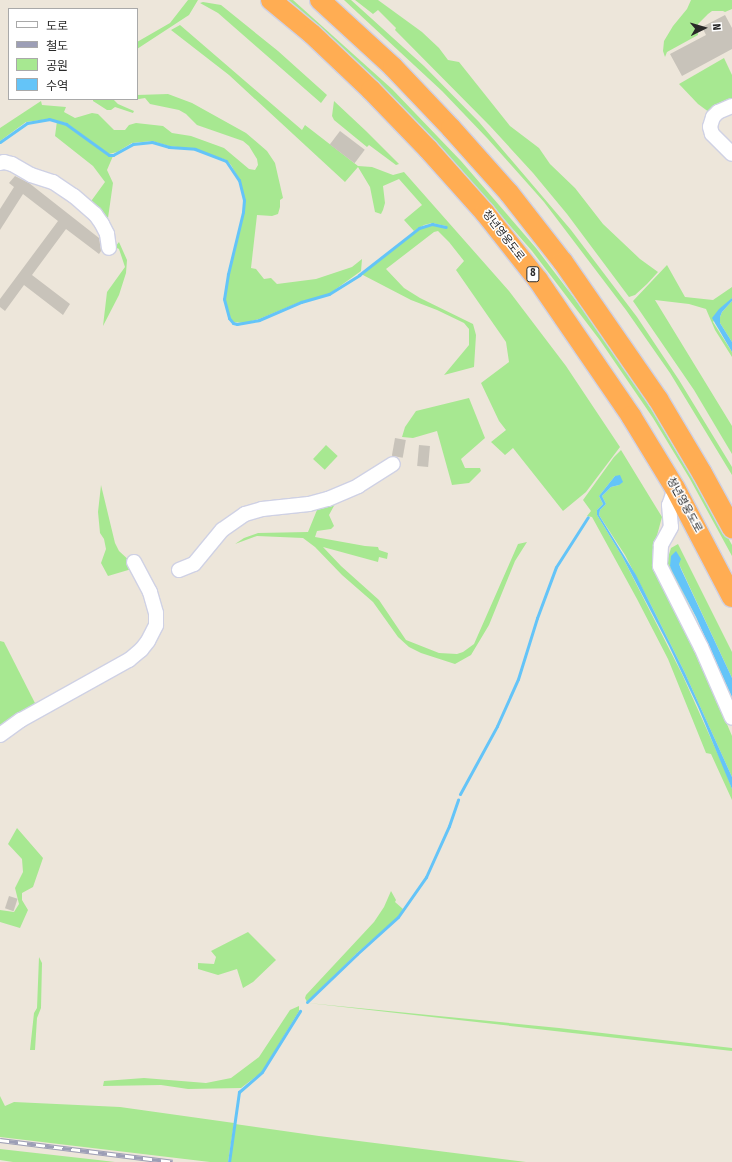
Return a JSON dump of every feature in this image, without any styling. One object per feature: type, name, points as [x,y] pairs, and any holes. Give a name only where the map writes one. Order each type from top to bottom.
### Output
[{"type":"highway","name":"청년영웅도로","points":[[271,0],[312,34],[371,90],[428,149],[485,213],[538,280],[632,416],[675,488],[732,597]]},
{"type":"highway","points":[[320,0],[393,67],[451,128],[509,193],[548,243],[658,399],[702,473],[732,528]]},
{"type":"street","points":[[732,106],[718,112],[713,117],[710,126],[712,134],[732,154]]},
{"type":"street","points":[[0,163],[4,162],[12,164],[31,174],[54,182],[74,196],[95,214],[102,224],[109,241],[109,248]]},
{"type":"street","points":[[178,570],[194,564],[222,530],[245,514],[328,499],[358,486],[392,464]]},
{"type":"street","points":[[675,488],[669,505],[672,527],[661,545],[660,566],[702,647],[732,718]]},
{"type":"street","points":[[0,735],[21,720],[129,660],[141,650],[148,641],[156,625],[156,613],[150,592],[134,562]]},
{"type":"green space","points":[[188,0],[198,0],[189,15],[138,48],[138,41],[170,23]]},
{"type":"green space","points":[[285,0],[293,0],[392,89],[461,161],[536,248],[603,336],[657,415],[732,545],[732,556],[690,479],[653,418],[599,339],[532,251],[457,165],[388,93]]},
{"type":"green space","points":[[344,0],[351,0],[424,66],[479,122],[571,230],[637,317],[679,380],[732,467],[732,475],[670,373],[626,310],[544,202],[487,138],[442,91]]},
{"type":"green space","points":[[355,0],[378,0],[422,32],[439,48],[448,60],[459,62],[510,126],[539,148],[550,164],[575,188],[603,224],[640,259],[658,272],[647,284],[635,295],[629,297],[567,214],[533,173],[490,126],[395,30],[396,28],[378,10],[373,14]]},
{"type":"green space","points":[[691,0],[732,0],[732,9],[725,12],[712,11],[698,24],[698,35],[667,52],[665,57],[663,51],[664,41],[673,26],[687,9]]},
{"type":"green space","points":[[203,2],[221,5],[278,51],[327,95],[321,103],[218,13],[200,3]]},
{"type":"green space","points":[[180,25],[302,130],[305,125],[358,166],[372,167],[393,175],[404,172],[509,291],[566,366],[620,447],[586,492],[563,511],[513,448],[505,455],[491,442],[506,430],[499,421],[481,383],[509,362],[506,342],[456,270],[464,261],[438,231],[434,232],[386,269],[404,288],[420,298],[473,324],[476,335],[474,367],[444,375],[469,345],[469,329],[464,323],[411,300],[361,274],[420,228],[432,225],[446,228],[446,226],[432,223],[424,225],[414,231],[404,220],[422,205],[399,179],[383,186],[385,203],[383,210],[381,214],[375,212],[370,187],[358,167],[345,182],[229,75],[171,30]]},
{"type":"green space","points":[[724,58],[732,75],[732,102],[713,115],[698,104],[679,84]]},
{"type":"green space","points":[[168,94],[192,103],[246,133],[267,151],[275,163],[283,198],[280,200],[278,214],[272,216],[257,215],[251,268],[256,269],[264,279],[271,278],[277,284],[316,279],[352,267],[362,259],[361,271],[329,294],[300,302],[259,319],[244,323],[233,322],[227,311],[225,300],[229,274],[244,212],[245,200],[239,179],[231,165],[226,160],[195,149],[169,146],[152,141],[132,143],[117,152],[109,154],[66,123],[49,119],[26,122],[0,141],[0,128],[41,101],[42,105],[66,107],[64,112],[75,118],[92,113],[98,114],[114,130],[125,130],[129,125],[136,123],[163,126],[172,133],[191,136],[224,148],[249,169],[255,170],[258,165],[257,159],[249,146],[243,141],[197,125],[186,114],[179,110],[150,104],[145,98],[138,99],[138,95]]},
{"type":"green space","points":[[114,100],[118,104],[134,111],[133,113],[115,107],[111,110],[107,110],[93,101]]},
{"type":"green space","points":[[334,101],[399,164],[396,165],[369,145],[367,147],[334,120],[332,116]]},
{"type":"green space","points":[[57,121],[75,130],[108,155],[113,156],[107,170],[113,183],[108,218],[89,204],[105,182],[93,166],[55,136]]},
{"type":"green space","points":[[119,242],[127,260],[126,273],[119,295],[103,326],[107,292],[125,267],[119,249],[115,247]]},
{"type":"green space","points":[[667,265],[685,297],[713,300],[732,287],[732,298],[713,322],[732,352],[732,357],[715,330],[706,309],[689,304],[655,300],[732,426],[732,454],[694,390],[633,301]]},
{"type":"green space","points":[[732,301],[732,342],[720,323],[720,317],[722,312]]},
{"type":"green space","points":[[469,398],[485,438],[461,459],[465,468],[480,468],[481,471],[469,483],[452,485],[437,431],[413,438],[402,437],[405,427],[416,411]]},
{"type":"green space","points":[[326,445],[338,456],[325,470],[313,459]]},
{"type":"green space","points":[[621,450],[662,517],[653,550],[654,566],[696,650],[732,736],[732,777],[685,673],[650,603],[625,555],[599,515],[600,510],[606,504],[602,496],[611,487],[619,485],[615,476],[599,496],[603,504],[597,510],[597,515],[622,556],[682,674],[725,770],[732,789],[732,800],[711,754],[706,753],[668,659],[592,517],[587,516],[591,511],[583,500],[614,457]]},
{"type":"green space","points":[[101,485],[115,543],[119,551],[132,563],[135,568],[108,576],[101,563],[106,549],[104,539],[100,533],[98,512]]},
{"type":"green space","points":[[317,504],[335,504],[329,515],[334,526],[331,529],[317,531],[315,537],[378,547],[379,550],[388,553],[387,559],[379,557],[378,562],[323,547],[341,566],[379,600],[406,640],[439,653],[457,654],[463,652],[474,644],[518,544],[527,542],[515,561],[489,625],[471,655],[455,664],[421,653],[409,647],[398,637],[373,602],[342,575],[315,547],[303,538],[257,536],[235,544],[244,538],[258,533],[308,532],[317,510]]},
{"type":"green space","points":[[678,544],[732,652],[732,678],[679,564],[670,566],[718,664],[732,697],[732,707],[666,564],[671,548]]},
{"type":"green space","points":[[0,641],[4,642],[38,709],[0,732]]},
{"type":"green space","points":[[17,828],[43,858],[33,887],[22,893],[22,900],[28,910],[20,928],[0,922],[0,910],[14,912],[19,904],[15,888],[23,872],[22,859],[8,844]]},
{"type":"green space","points":[[391,891],[396,900],[395,902],[403,909],[398,917],[357,953],[307,1002],[305,998],[306,995],[374,922],[384,907]]},
{"type":"green space","points":[[248,932],[276,960],[253,982],[243,988],[237,969],[218,975],[198,969],[198,963],[214,964],[216,957],[211,951]]},
{"type":"green space","points":[[39,957],[42,963],[41,1008],[37,1018],[35,1050],[30,1050],[34,1013],[37,1008]]},
{"type":"green space","points":[[308,1003],[559,1028],[732,1048],[732,1051]]},
{"type":"green space","points":[[299,1006],[299,1011],[262,1072],[241,1088],[188,1089],[161,1085],[103,1086],[104,1081],[144,1078],[206,1083],[231,1078],[259,1057],[290,1010]]},
{"type":"green space","points":[[0,1096],[5,1106],[14,1102],[120,1107],[234,1123],[228,1162],[210,1162],[0,1137]]},
{"type":"green space","points":[[235,1124],[319,1136],[526,1162],[230,1162]]},
{"type":"green space","points":[[0,1149],[115,1162],[13,1162],[0,1160]]},
{"type":"water","points":[[732,298],[732,301],[722,312],[720,323],[732,342],[732,352],[712,318],[719,309]]},
{"type":"water","points":[[620,475],[623,482],[619,485],[611,487],[602,496],[606,504],[600,510],[599,515],[636,575],[685,673],[732,777],[732,789],[698,707],[669,646],[622,556],[597,515],[597,510],[603,504],[599,496],[615,476]]},
{"type":"water","points":[[676,551],[681,559],[679,564],[681,569],[732,678],[732,697],[696,617],[670,566],[671,556]]},
{"type":"building","points":[[725,15],[732,28],[732,49],[682,76],[670,54],[706,35],[702,27]]},
{"type":"building","points":[[340,131],[365,150],[355,163],[330,145]]},
{"type":"building","points":[[15,176],[29,183],[99,238],[101,251],[99,254],[66,229],[32,275],[70,304],[63,315],[24,285],[5,311],[0,307],[0,299],[58,221],[23,194],[0,230],[0,209],[14,187],[9,183]]},
{"type":"building","points":[[395,438],[406,440],[403,458],[392,456]]},
{"type":"building","points":[[419,445],[430,446],[428,467],[417,466]]},
{"type":"building","points":[[9,896],[18,899],[14,911],[5,908]]},
{"type":"waterway","points":[[0,142],[27,123],[49,119],[66,124],[109,155],[113,155],[133,144],[152,142],[169,147],[195,149],[226,161],[239,180],[244,200],[243,212],[228,274],[224,299],[229,318],[233,323],[237,324],[259,320],[301,302],[329,294],[359,275],[419,228],[432,224],[446,227]]},
{"type":"waterway","points":[[460,794],[497,726],[518,679],[537,618],[556,567],[588,517]]},
{"type":"waterway","points":[[307,1002],[398,917],[426,877],[449,826],[458,800]]},
{"type":"waterway","points":[[229,1162],[239,1092],[262,1072],[300,1011]]},
{"type":"railway","points":[[0,1140],[173,1162]]}]
